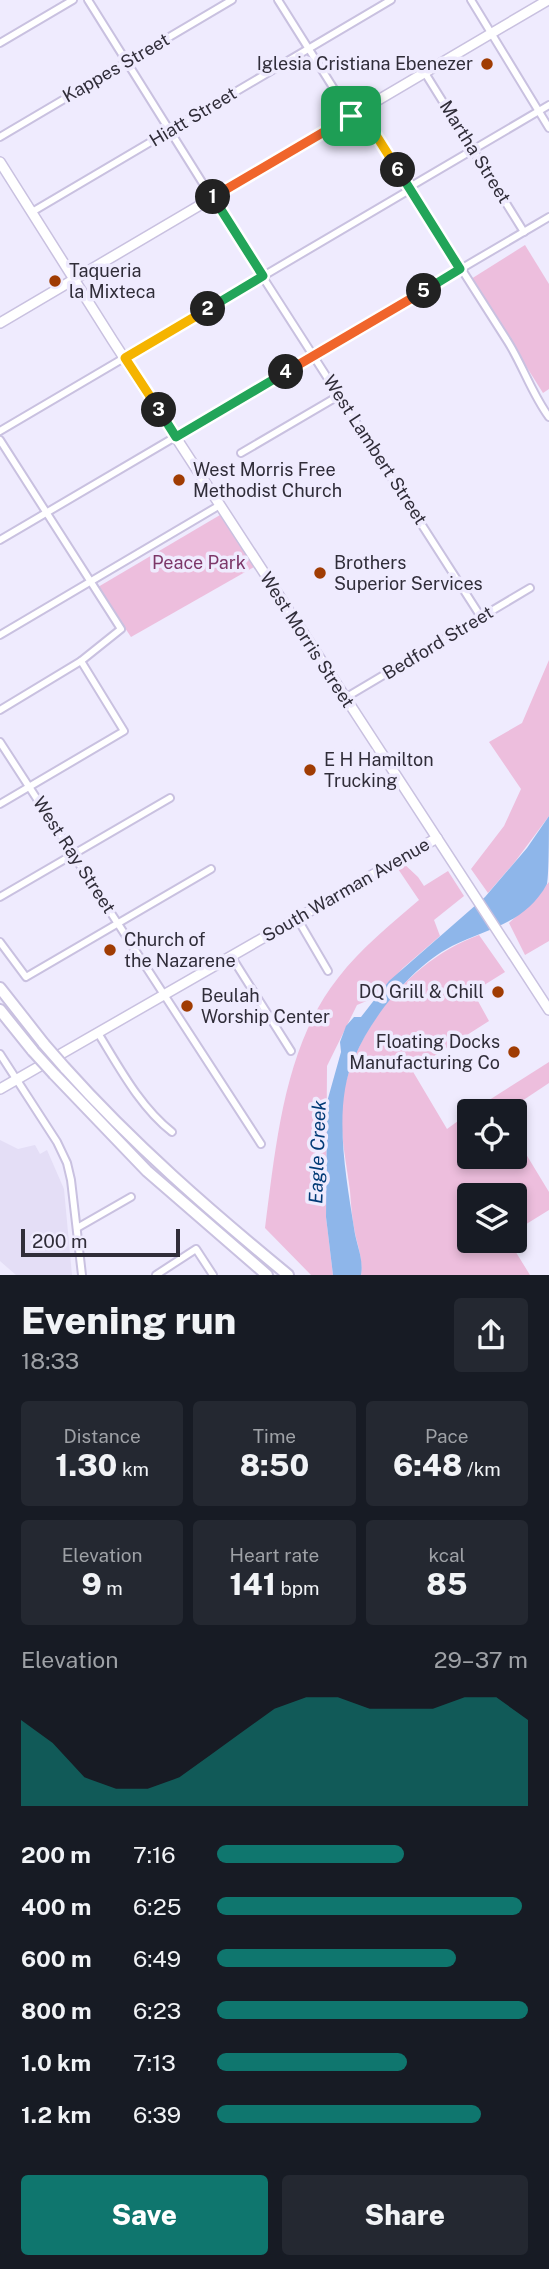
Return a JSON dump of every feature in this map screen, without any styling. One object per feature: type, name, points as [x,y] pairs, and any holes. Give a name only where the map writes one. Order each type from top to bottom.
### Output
[{"type":"highway","points":[[0,988],[44,1044],[113,1121],[172,1177],[288,1275]]},
{"type":"highway","points":[[0,1010],[33,1051],[147,1171],[267,1275]]},
{"type":"main road","points":[[1,320],[548,0]]},
{"type":"main road","name":"West Morris Street","points":[[0,162],[549,1010]]},
{"type":"main road","name":"South Warman Avenue","points":[[0,1090],[437,838]]},
{"type":"street","points":[[0,43],[74,0]]},
{"type":"street","name":"West Lambert Street","points":[[88,0],[481,617]]},
{"type":"street","name":"Kappes Street","points":[[0,137],[232,0]]},
{"type":"street","points":[[278,0],[351,116]]},
{"type":"street","name":"Hiatt Street","points":[[32,212],[391,0]]},
{"type":"street","points":[[471,0],[549,128]]},
{"type":"street","name":"Martha Street","points":[[425,73],[524,232]]},
{"type":"street","points":[[0,431],[549,105]]},
{"type":"street","points":[[360,110],[509,344],[533,387],[538,402],[549,417]]},
{"type":"street","points":[[0,540],[549,217]]},
{"type":"street","points":[[242,453],[340,395]]},
{"type":"street","points":[[0,440],[121,629],[81,661],[0,710]]},
{"type":"street","points":[[0,635],[220,505]]},
{"type":"street","name":"Bedford Street","points":[[345,698],[530,588]]},
{"type":"street","points":[[0,804],[124,731],[81,661]]},
{"type":"street","name":"West Ray Street","points":[[0,742],[261,1144]]},
{"type":"street","points":[[0,897],[170,798]]},
{"type":"street","points":[[0,942],[26,977],[211,869]]},
{"type":"street","points":[[297,918],[328,971]]},
{"type":"street","points":[[231,956],[291,1051]]},
{"type":"street","points":[[98,1033],[132,1086],[163,1125],[172,1132]]},
{"type":"street","points":[[0,1055],[64,1156],[70,1175],[82,1275]]},
{"type":"street","points":[[77,1228],[131,1197]]},
{"type":"street","points":[[156,1275],[195,1249],[213,1275]]},
{"type":"shaded area","points":[[0,1140],[18,1149],[35,1145],[40,1154],[47,1150],[64,1189],[72,1275],[16,1275],[0,1261]]},
{"type":"green space","points":[[525,245],[549,284],[549,389],[543,393],[471,279]]},
{"type":"green space","name":"Peace Park","points":[[220,515],[254,567],[131,637],[98,587]]},
{"type":"green space","points":[[549,660],[549,816],[488,893],[471,869],[504,826],[521,789],[489,742],[522,723]]},
{"type":"green space","points":[[402,862],[424,886],[448,871],[464,896],[434,920],[440,936],[403,968],[376,997],[357,1005],[327,1066],[326,1217],[333,1275],[311,1275],[265,1228],[285,1097],[305,1034],[338,978],[376,937],[419,900],[396,866]]},
{"type":"green space","points":[[549,882],[549,941],[525,955],[509,923]]},
{"type":"green space","points":[[479,935],[505,972],[473,992],[489,1021],[412,1070],[447,1129],[457,1122],[457,1169],[527,1169],[527,1156],[549,1192],[549,1210],[527,1224],[527,1183],[457,1183],[457,1253],[516,1253],[530,1275],[361,1275],[342,1127],[342,1102],[351,1065],[376,1017],[393,996],[412,976],[455,945]]},
{"type":"green space","points":[[549,1062],[549,1083],[525,1099],[491,1099]]},
{"type":"water","name":"Eagle Creek","points":[[549,816],[548,879],[538,897],[517,916],[452,946],[422,966],[383,1009],[355,1056],[348,1075],[342,1118],[348,1186],[362,1269],[361,1275],[333,1275],[326,1217],[327,1102],[346,1026],[354,1017],[361,1017],[389,981],[485,897],[527,848]]},
{"type":"place","name":"Iglesia Cristiana Ebenezer","points":[[487,64]]},
{"type":"place","name":"Taqueria la Mixteca","points":[[55,281]]},
{"type":"place","name":"West Morris Free Methodist Church","points":[[179,480]]},
{"type":"place","name":"Brothers Superior Services","points":[[320,573]]},
{"type":"place","name":"E H Hamilton Trucking","points":[[310,770]]},
{"type":"place","name":"Church of the Nazarene","points":[[110,950]]},
{"type":"place","name":"DQ Grill & Chill","points":[[498,992]]},
{"type":"place","name":"Beulah Worship Center","points":[[187,1006]]},
{"type":"place","name":"Floating Docks Manufacturing Co","points":[[514,1052]]},
{"type":"route","points":[[360,110],[460,269],[176,437],[125,358],[263,276],[212,198],[351,116],[360,110]]}]
